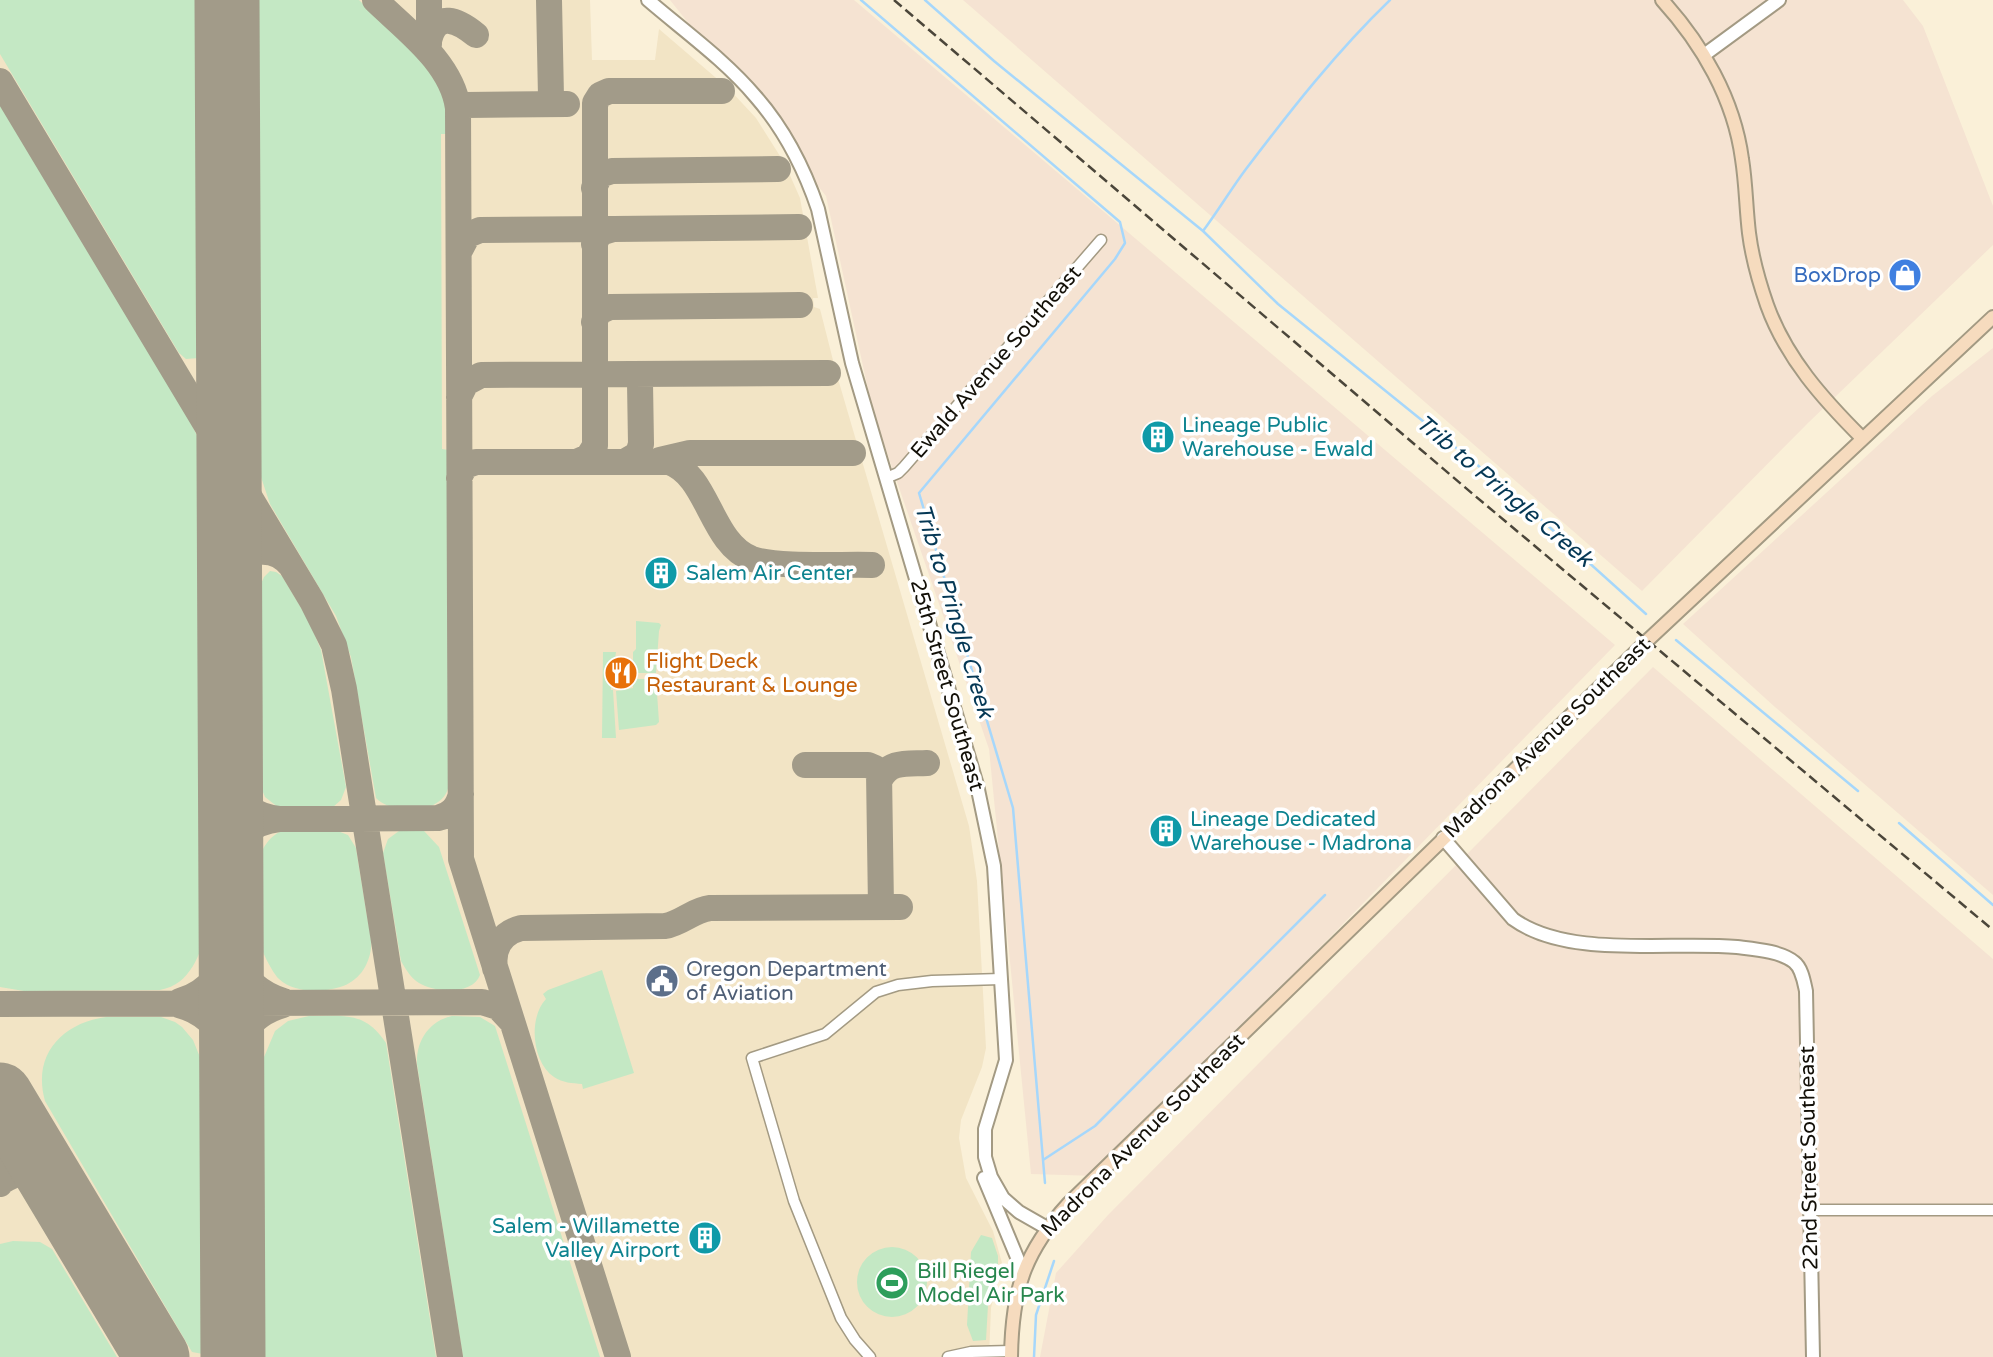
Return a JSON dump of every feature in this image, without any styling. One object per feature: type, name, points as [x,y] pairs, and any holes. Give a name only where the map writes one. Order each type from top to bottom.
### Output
[{"type":"main road","points":[[1662,0],[1704,55],[1719,83],[1735,128],[1742,159],[1749,236],[1768,308],[1784,342],[1808,379],[1862,438]]},
{"type":"main road","name":"Madrona Avenue Southeast","points":[[1022,1276],[1027,1261],[1047,1228],[1133,1139],[1648,640],[1993,317]]},
{"type":"main road","points":[[1011,1354],[1013,1313],[1022,1276]]},
{"type":"street","name":"25th Street Southeast","points":[[648,0],[757,97],[805,175],[818,209],[844,331],[977,785],[990,841],[996,890],[1006,1060],[985,1129],[985,1157],[991,1177],[1003,1198],[1019,1212],[1047,1228]]},
{"type":"street","points":[[1704,55],[1779,0]]},
{"type":"street","name":"Ewald Avenue Southeast","points":[[886,478],[904,467],[1101,240]]},
{"type":"street","name":"22nd Street Southeast","points":[[1443,838],[1513,919],[1527,929],[1576,944],[1726,946],[1762,950],[1794,962],[1803,976],[1806,991],[1812,1357]]},
{"type":"street","points":[[870,1357],[841,1318],[794,1201],[752,1058],[825,1034],[876,992],[898,985],[1001,979]]},
{"type":"street","points":[[985,1157],[984,1178],[1019,1262],[1022,1276]]},
{"type":"street","points":[[1811,1210],[1993,1210]]},
{"type":"street","points":[[948,1357],[971,1352],[1011,1354]]},
{"type":"shaded area","name":"Salem - Willamette Valley Airport","points":[[0,0],[590,0],[592,60],[655,60],[659,29],[729,89],[756,118],[785,164],[800,198],[818,298],[813,298],[814,307],[820,309],[969,826],[977,881],[986,1048],[982,1067],[961,1120],[959,1138],[966,1178],[993,1231],[1002,1263],[991,1308],[989,1357],[0,1357]]},
{"type":"shaded area","points":[[670,0],[854,0],[1615,645],[1097,1176],[1031,1174],[989,749],[873,412],[826,196]]},
{"type":"shaded area","points":[[963,0],[1903,0],[1923,26],[1993,206],[1993,245],[1808,423],[1642,591]]},
{"type":"shaded area","points":[[1993,348],[1993,895],[1683,624],[1932,396]]},
{"type":"shaded area","points":[[1653,667],[1993,959],[1993,1357],[1040,1357],[1056,1273],[1108,1215]]},
{"type":"green space","points":[[0,0],[205,0],[207,346],[199,358],[186,359],[179,353],[0,54]]},
{"type":"green space","points":[[249,0],[359,0],[429,69],[443,90],[446,100],[447,134],[441,134],[442,449],[448,450],[449,782],[440,801],[418,809],[394,808],[376,798],[351,657],[336,616],[270,504],[251,447]]},
{"type":"green space","points":[[0,105],[190,421],[202,446],[207,465],[209,927],[198,957],[187,975],[171,987],[160,990],[24,991],[0,987]]},
{"type":"green space","points":[[270,571],[282,576],[309,621],[321,650],[346,787],[341,800],[333,807],[279,808],[265,797],[252,765],[252,605],[264,577]]},
{"type":"green space","points":[[636,621],[661,625],[656,673],[633,673]]},
{"type":"green space","points":[[603,652],[616,652],[615,659],[611,659],[611,690],[616,738],[602,738]]},
{"type":"green space","points":[[633,679],[656,679],[659,722],[656,725],[619,730],[616,691],[633,688]]},
{"type":"green space","points":[[335,830],[348,835],[356,848],[370,934],[370,955],[362,972],[346,985],[325,990],[300,989],[279,979],[259,943],[252,910],[256,870],[265,846],[272,837],[282,831]]},
{"type":"green space","points":[[399,831],[424,831],[439,847],[480,975],[470,986],[453,990],[434,989],[414,979],[401,961],[383,853],[388,839]]},
{"type":"green space","points":[[602,970],[634,1073],[583,1089],[582,1084],[561,1080],[547,1070],[537,1051],[535,1028],[540,1007],[546,999],[543,994]]},
{"type":"green space","points":[[309,1016],[343,1016],[362,1020],[386,1043],[436,1357],[255,1357],[254,1081],[275,1031],[288,1021]]},
{"type":"green space","points":[[452,1016],[480,1017],[495,1026],[600,1357],[463,1357],[417,1064],[425,1033],[437,1022]]},
{"type":"green space","points":[[106,1017],[161,1017],[175,1022],[193,1040],[210,1082],[211,1346],[203,1354],[192,1352],[45,1101],[43,1069],[54,1044],[76,1026]]},
{"type":"green space","points":[[981,1235],[992,1238],[998,1256],[998,1272],[988,1305],[986,1340],[973,1341],[967,1325],[971,1252]]},
{"type":"green space","points":[[13,1241],[40,1242],[52,1249],[117,1357],[0,1357],[0,1244]]},
{"type":"green space","name":"Bill Riegel Model Air Park","points":[[892,1247],[917,1257],[927,1282],[917,1307],[892,1317],[867,1307],[857,1282],[867,1257]]},
{"type":"waterway","name":"Trib to Pringle Creek","points":[[861,0],[1120,222],[1125,243],[1115,259],[919,493],[1013,808],[1043,1160]]},
{"type":"waterway","name":"Trib to Pringle Creek","points":[[925,0],[994,61],[1203,231],[1278,304],[1507,489],[1646,614]]},
{"type":"waterway","name":"Trib to Pringle Creek","points":[[1203,231],[1297,103],[1351,40],[1390,0]]},
{"type":"waterway","name":"Trib to Pringle Creek","points":[[1676,640],[1858,791]]},
{"type":"waterway","name":"Trib to Pringle Creek","points":[[1899,823],[1993,905]]},
{"type":"waterway","name":"Trib to Pringle Creek","points":[[1045,1183],[1043,1160],[1095,1126],[1325,895]]},
{"type":"waterway","name":"Trib to Pringle Creek","points":[[1034,1357],[1036,1315],[1054,1261]]},
{"type":"taxiway","points":[[375,0],[413,35],[437,62],[447,76],[458,108],[461,859],[618,1357]]},
{"type":"taxiway","points":[[429,0],[429,44]]},
{"type":"taxiway","points":[[542,104],[548,102],[551,97],[549,0]]},
{"type":"taxiway","points":[[429,41],[432,31],[442,21],[456,22],[476,35]]},
{"type":"taxiway","points":[[0,81],[312,601],[334,645],[344,689],[450,1357]]},
{"type":"taxiway","points":[[579,461],[588,457],[595,446],[595,103],[600,95],[609,91],[722,91]]},
{"type":"taxiway","points":[[458,116],[466,105],[567,104]]},
{"type":"taxiway","points":[[594,188],[600,175],[612,171],[778,169]]},
{"type":"taxiway","points":[[594,244],[600,233],[613,229],[799,227]]},
{"type":"taxiway","points":[[459,252],[468,235],[480,230],[611,229]]},
{"type":"taxiway","points":[[594,322],[599,312],[610,307],[800,305]]},
{"type":"taxiway","points":[[632,374],[828,373]]},
{"type":"taxiway","points":[[459,397],[466,383],[481,375],[632,374],[637,376],[640,383],[641,444],[638,454],[626,461]]},
{"type":"taxiway","points":[[660,460],[690,453],[853,453]]},
{"type":"taxiway","points":[[459,478],[465,466],[476,462],[669,462],[693,481],[727,539],[738,551],[752,559],[793,565],[872,565]]},
{"type":"taxiway","points":[[230,591],[233,574],[240,561],[254,553],[278,555],[291,566]]},
{"type":"taxiway","points":[[880,780],[888,769],[894,766],[927,763]]},
{"type":"taxiway","points":[[805,765],[868,765],[879,773],[881,907]]},
{"type":"taxiway","points":[[230,767],[236,791],[244,804],[257,813],[279,819]]},
{"type":"taxiway","points":[[231,868],[241,841],[258,824],[279,819],[438,818],[453,810],[461,794]]},
{"type":"taxiway","points":[[495,968],[495,954],[500,942],[508,934],[521,928],[665,926],[710,908],[900,907]]},
{"type":"taxiway","points":[[231,928],[235,956],[242,972],[260,990],[283,1001]]},
{"type":"taxiway","points":[[180,1001],[200,992],[215,977],[225,959],[229,937]]},
{"type":"taxiway","points":[[0,1004],[482,1002],[498,1007],[512,1022]]},
{"type":"taxiway","points":[[179,1005],[201,1015],[219,1032],[232,1069]]},
{"type":"taxiway","points":[[232,1069],[240,1038],[250,1025],[261,1015],[283,1005]]},
{"type":"taxiway","points":[[0,1184],[19,1147],[15,1120]]},
{"type":"taxiway","points":[[1,1182],[18,1174],[32,1173],[45,1180],[58,1193]]},
{"type":"runway","points":[[227,0],[233,1357]]},
{"type":"runway","points":[[0,1095],[157,1357]]},
{"type":"railway","points":[[894,0],[1474,495],[1993,930]]},
{"type":"place","name":"BoxDrop","points":[[1905,275]]},
{"type":"place","name":"Lineage Public Warehouse - Ewald","points":[[1158,437]]},
{"type":"place","name":"Salem Air Center","points":[[661,573]]},
{"type":"place","name":"Flight Deck Restaurant & Lounge","points":[[621,673]]},
{"type":"place","name":"Lineage Dedicated Warehouse - Madrona","points":[[1166,831]]},
{"type":"place","name":"Oregon Department of Aviation","points":[[662,981]]},
{"type":"place","name":"Salem - Willamette Valley Airport","points":[[705,1238]]},
{"type":"place","name":"Bill Riegel Model Air Park","points":[[892,1283]]}]
